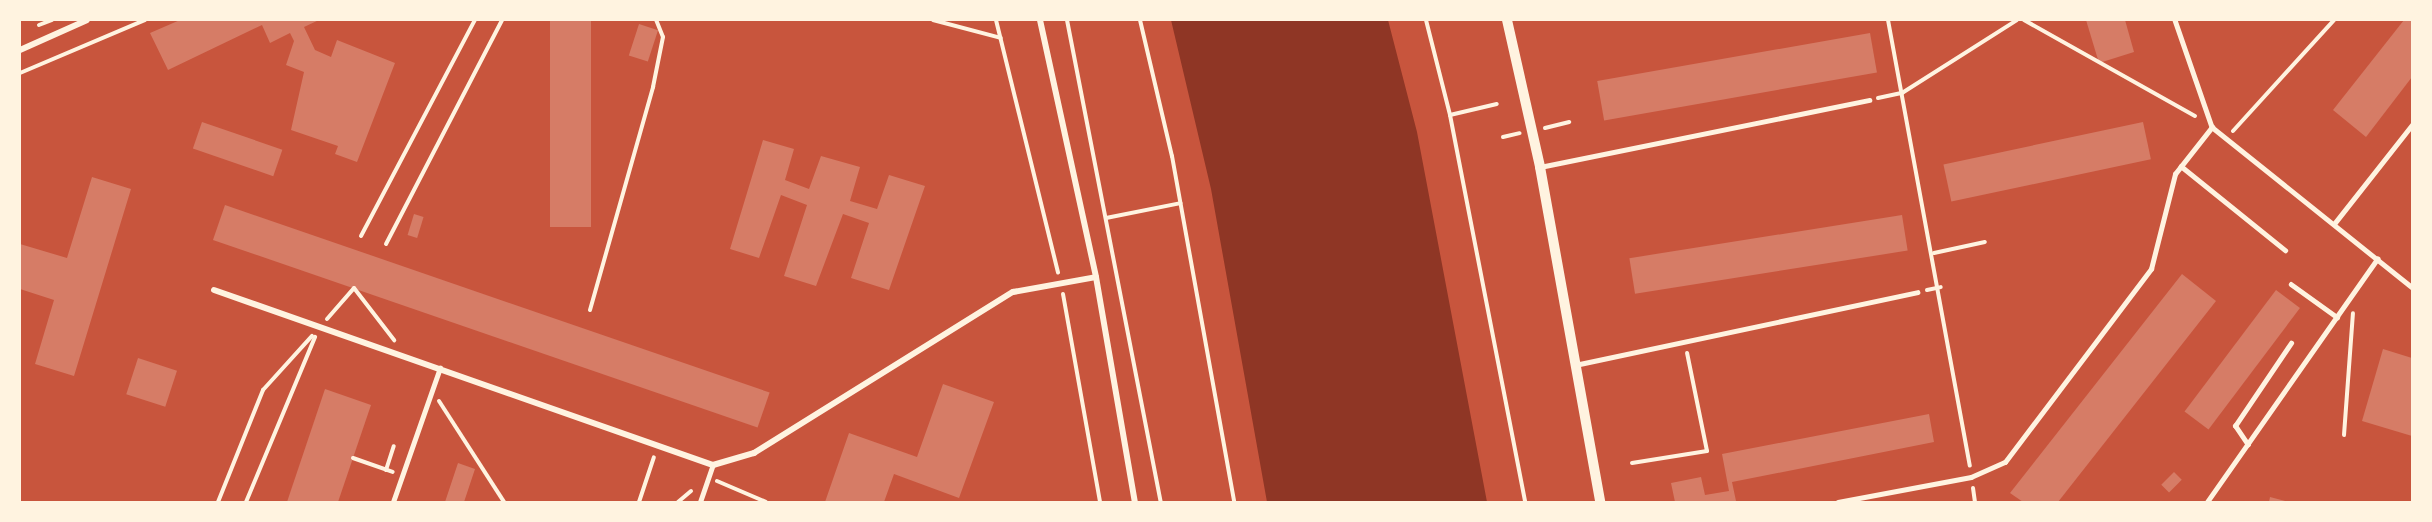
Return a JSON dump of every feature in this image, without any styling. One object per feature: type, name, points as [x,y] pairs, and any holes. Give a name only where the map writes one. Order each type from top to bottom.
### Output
[{"type":"street","points":[[20,50],[87,20]]},
{"type":"street","points":[[1040,20],[1096,277],[1135,502]]},
{"type":"street","points":[[1507,20],[1540,167],[1600,502]]},
{"type":"street","points":[[214,290],[713,465],[754,453],[1013,292],[1096,277]]},
{"type":"lane","points":[[2175,20],[2212,127],[2412,287]]},
{"type":"lane","points":[[1540,167],[1869,100]]},
{"type":"lane","points":[[2334,224],[2412,124]]},
{"type":"lane","points":[[1838,502],[1971,477],[1994,470],[2014,452],[2145,279],[2158,255],[2175,174],[2212,127]]},
{"type":"lane","points":[[2181,166],[2285,249]]},
{"type":"lane","points":[[2208,502],[2377,259]]},
{"type":"lane","points":[[2290,284],[2337,317]]},
{"type":"lane","points":[[1575,365],[1685,339],[1917,292]]},
{"type":"lane","points":[[2248,445],[2235,426],[2291,343]]},
{"type":"lane","points":[[393,502],[440,368]]},
{"type":"lane","points":[[700,502],[713,465]]},
{"type":"path","points":[[20,73],[145,20]]},
{"type":"path","points":[[361,236],[475,20]]},
{"type":"path","points":[[386,244],[502,20]]},
{"type":"path","points":[[590,310],[653,87],[663,37],[656,20]]},
{"type":"path","points":[[936,20],[1000,38]]},
{"type":"path","points":[[996,20],[1061,282],[1100,502]]},
{"type":"path","points":[[1066,20],[1161,502]]},
{"type":"path","points":[[1140,20],[1181,203],[1234,502]]},
{"type":"path","points":[[1426,20],[1450,115],[1525,502]]},
{"type":"path","points":[[1888,20],[1934,253],[1971,477]]},
{"type":"path","points":[[1869,100],[1902,93],[2017,20]]},
{"type":"path","points":[[2024,20],[2212,127]]},
{"type":"path","points":[[2226,138],[2334,20]]},
{"type":"path","points":[[1450,115],[1497,104]]},
{"type":"path","points":[[1106,218],[1181,203]]},
{"type":"path","points":[[1934,253],[1985,242]]},
{"type":"path","points":[[218,502],[263,390],[354,288]]},
{"type":"path","points":[[2344,435],[2355,291]]},
{"type":"path","points":[[246,502],[319,327]]},
{"type":"path","points":[[1632,463],[1707,452],[1685,339]]},
{"type":"path","points":[[432,389],[504,502]]},
{"type":"path","points":[[639,502],[657,445]]},
{"type":"path","points":[[386,470],[394,446]]},
{"type":"path","points":[[353,458],[402,475]]},
{"type":"path","points":[[678,502],[708,477],[766,502]]},
{"type":"shaded area","points":[[1171,20],[1388,20],[1417,132],[1487,502],[1267,502],[1211,189]]},
{"type":"building","points":[[180,20],[319,20],[304,27],[315,50],[331,57],[337,40],[395,63],[357,162],[335,154],[338,146],[291,130],[304,72],[286,65],[294,41],[290,33],[270,43],[262,25],[168,70],[150,33]]},
{"type":"building","points":[[550,20],[591,20],[591,227],[550,227]]},
{"type":"building","points":[[2086,20],[2125,20],[2134,52],[2099,63]]},
{"type":"building","points":[[2404,20],[2412,20],[2412,77],[2366,137],[2333,110]]},
{"type":"building","points":[[639,24],[658,30],[648,62],[629,55]]},
{"type":"building","points":[[1870,33],[1877,72],[1604,120],[1597,81]]},
{"type":"building","points":[[202,122],[282,150],[273,176],[193,148]]},
{"type":"building","points":[[2143,122],[2151,159],[1951,202],[1943,164]]},
{"type":"building","points":[[763,140],[794,149],[785,180],[809,189],[821,156],[860,167],[850,201],[877,209],[889,175],[925,186],[889,290],[851,278],[869,223],[843,214],[816,286],[784,276],[807,205],[781,195],[759,258],[730,249]]},
{"type":"building","points":[[92,177],[131,189],[74,376],[35,364],[54,300],[20,289],[20,244],[67,258]]},
{"type":"building","points":[[225,205],[770,393],[758,428],[213,240]]},
{"type":"building","points":[[414,214],[424,217],[417,238],[408,235]]},
{"type":"building","points":[[1902,215],[1908,251],[1635,294],[1629,258]]},
{"type":"building","points":[[2182,274],[2216,301],[2058,502],[2023,502],[2010,493]]},
{"type":"building","points":[[2276,290],[2300,308],[2208,429],[2185,411]]},
{"type":"building","points":[[2383,349],[2412,358],[2412,436],[2362,421]]},
{"type":"building","points":[[138,358],[177,371],[165,407],[126,394]]},
{"type":"building","points":[[943,384],[994,402],[959,498],[894,474],[884,502],[825,502],[849,433],[917,457]]},
{"type":"building","points":[[325,389],[371,405],[338,502],[287,502]]},
{"type":"building","points":[[1929,414],[1934,442],[1732,482],[1736,501],[1675,502],[1671,483],[1701,477],[1705,495],[1729,491],[1722,454]]},
{"type":"building","points":[[458,463],[475,469],[464,502],[445,502]]},
{"type":"building","points":[[2174,472],[2182,480],[2169,493],[2161,485]]},
{"type":"building","points":[[2270,497],[2289,502],[2269,502]]}]
